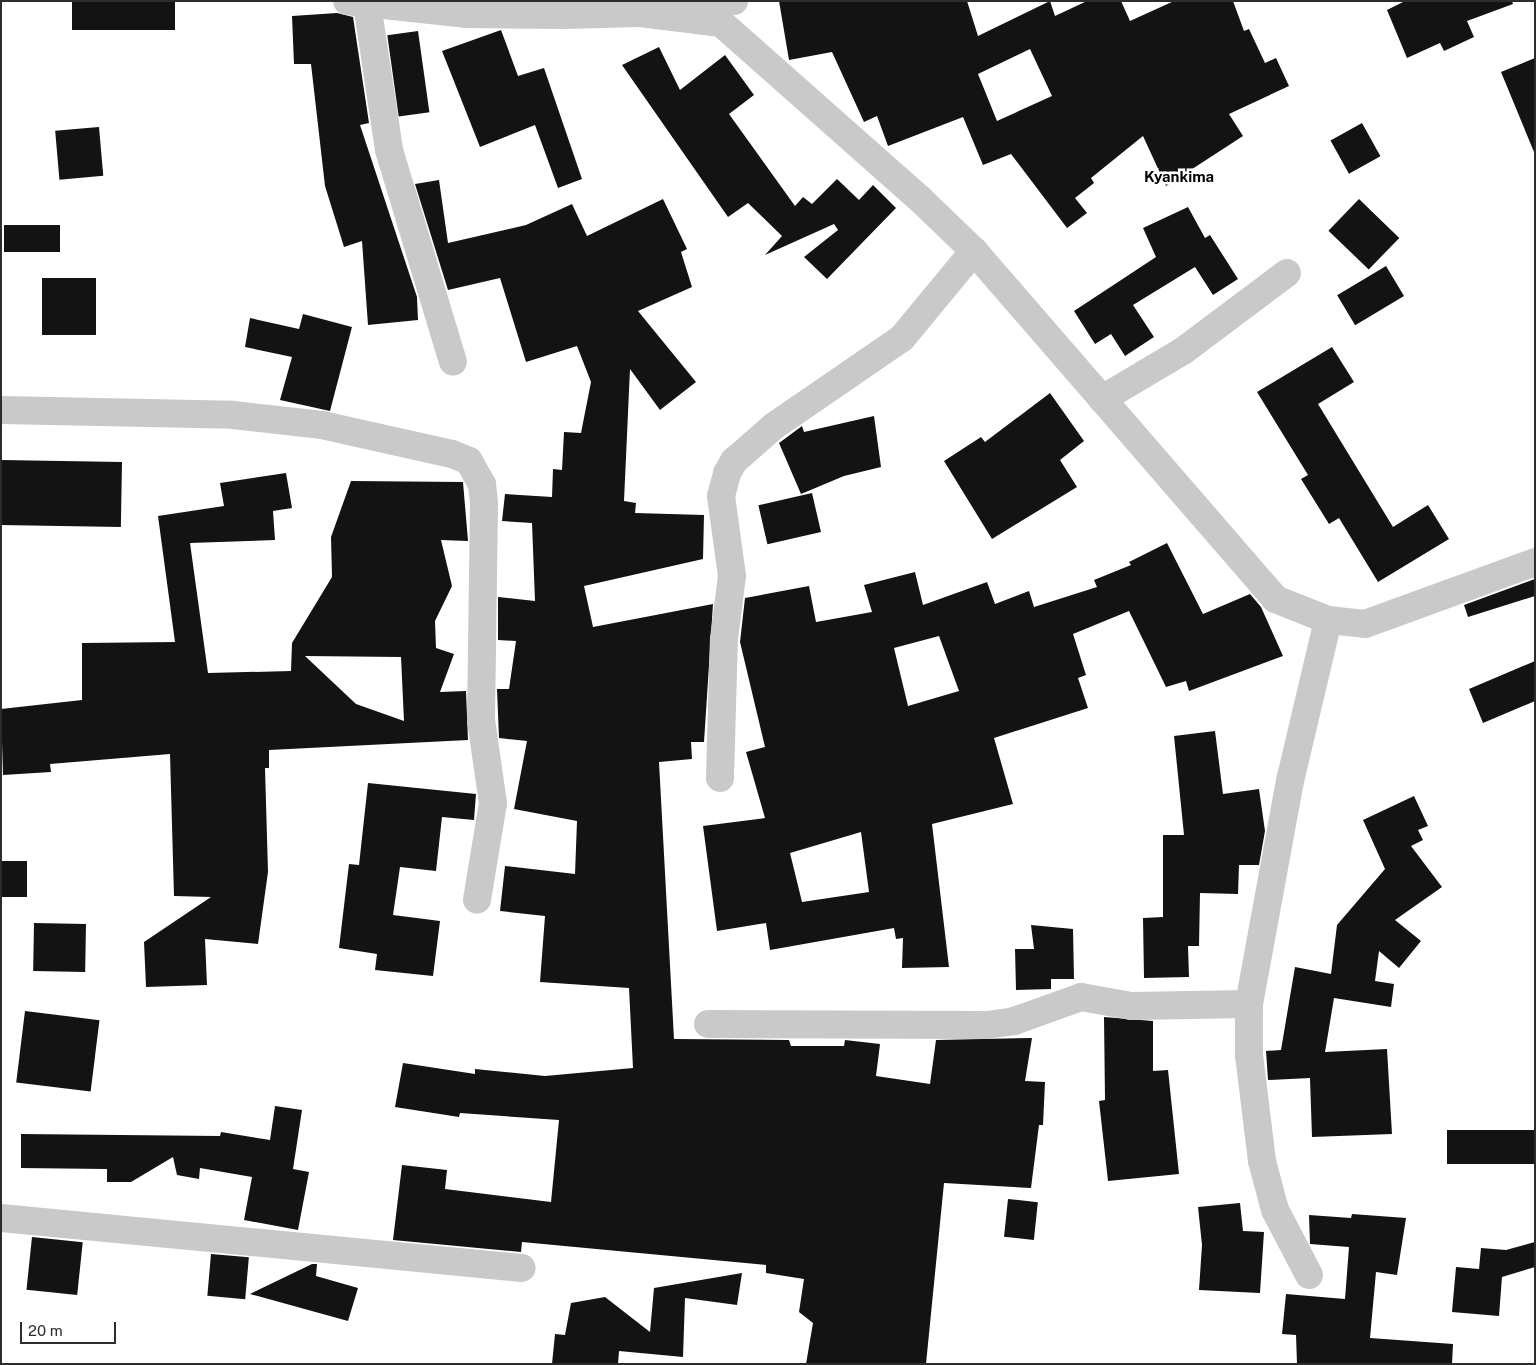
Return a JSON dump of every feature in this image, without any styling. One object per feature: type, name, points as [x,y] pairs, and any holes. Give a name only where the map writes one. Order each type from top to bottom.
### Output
[{"type":"street","points":[[453,362],[389,150],[357,3],[467,14],[640,13],[728,7],[974,251],[1260,585],[1276,598],[1328,620],[1365,624],[1535,562]]},
{"type":"street","points":[[720,778],[724,639],[732,576],[721,496],[727,474],[734,461],[774,426],[902,338],[974,251]]},
{"type":"street","points":[[1102,399],[1182,351],[1287,273]]},
{"type":"street","points":[[1,410],[234,415],[322,425],[452,454],[468,462],[482,484],[484,504],[481,720],[493,803],[477,900]]},
{"type":"street","points":[[1309,1275],[1275,1210],[1262,1161],[1249,1055],[1249,1004],[1290,781],[1328,620]]},
{"type":"street","points":[[708,1024],[987,1025],[1014,1021],[1081,997],[1131,1006],[1249,1004]]},
{"type":"street","points":[[1,1218],[522,1268]]},
{"type":"building","points":[[72,1],[175,1],[175,30],[72,30]]},
{"type":"building","points":[[779,1],[967,1],[978,36],[1050,1],[1055,16],[1087,1],[1121,1],[1130,21],[1174,1],[1233,1],[1244,31],[1249,29],[1265,63],[1276,58],[1289,86],[1229,114],[1243,136],[1166,186],[1143,136],[1091,178],[1094,183],[1075,198],[1087,213],[1067,228],[1011,154],[983,165],[963,117],[888,146],[877,116],[864,122],[832,52],[789,60]],"holes":[[[1030,49],[1052,96],[997,121],[978,74]]]},
{"type":"building","points":[[1405,1],[1512,1],[1513,4],[1467,21],[1474,37],[1444,51],[1440,43],[1407,58],[1387,10]]},
{"type":"building","points":[[337,13],[353,17],[369,123],[360,125],[417,297],[418,320],[368,325],[362,241],[344,247],[325,186],[311,64],[294,64],[292,16]]},
{"type":"building","points":[[501,30],[518,76],[544,68],[582,179],[558,188],[535,125],[480,147],[442,51]]},
{"type":"building","points":[[418,31],[429,112],[399,117],[387,35]]},
{"type":"building","points":[[659,47],[680,90],[725,55],[754,95],[729,114],[795,206],[803,197],[812,204],[837,179],[859,200],[873,185],[896,208],[827,279],[804,257],[838,230],[834,224],[765,255],[782,236],[748,203],[728,217],[622,65]]},
{"type":"building","points":[[1535,58],[1535,152],[1534,152],[1501,72]]},
{"type":"building","points":[[1362,123],[1380,156],[1349,174],[1331,140]]},
{"type":"building","points":[[99,127],[103,176],[59,180],[55,131]]},
{"type":"building","points":[[439,180],[448,243],[526,225],[572,204],[587,236],[663,199],[687,249],[681,252],[692,287],[638,311],[696,382],[660,410],[630,369],[624,501],[636,503],[635,513],[704,515],[703,559],[584,586],[593,627],[713,604],[704,742],[691,742],[692,759],[659,762],[674,1039],[789,1040],[791,1046],[844,1046],[845,1040],[880,1044],[876,1076],[930,1084],[936,1040],[1032,1038],[1025,1081],[1045,1082],[1043,1125],[1039,1125],[1031,1188],[944,1183],[926,1364],[806,1364],[813,1323],[799,1312],[804,1279],[766,1273],[766,1265],[522,1242],[521,1252],[393,1240],[402,1165],[447,1170],[445,1189],[551,1202],[559,1120],[460,1113],[459,1117],[395,1107],[403,1063],[475,1074],[475,1069],[545,1076],[633,1068],[629,988],[540,982],[545,916],[500,911],[505,866],[575,874],[577,821],[514,809],[527,741],[499,738],[497,689],[509,689],[516,641],[498,640],[498,597],[535,601],[532,523],[502,521],[505,494],[552,497],[553,469],[562,470],[564,432],[581,433],[591,382],[577,346],[526,362],[500,278],[448,290],[415,184]]},
{"type":"building","points":[[1359,199],[1399,238],[1369,270],[1328,231]]},
{"type":"building","points":[[1188,207],[1205,238],[1210,235],[1238,279],[1213,295],[1195,267],[1133,305],[1154,337],[1125,356],[1111,334],[1095,344],[1074,311],[1156,257],[1143,228]]},
{"type":"building","points":[[4,225],[60,225],[60,252],[4,252]]},
{"type":"building","points":[[1386,266],[1404,296],[1355,325],[1337,295]]},
{"type":"building","points":[[42,278],[96,278],[96,335],[42,335]]},
{"type":"building","points":[[303,314],[352,327],[330,411],[280,400],[292,357],[245,347],[250,318],[299,329]]},
{"type":"building","points":[[1332,347],[1354,382],[1318,404],[1393,527],[1428,505],[1449,539],[1378,582],[1339,518],[1329,524],[1301,479],[1308,475],[1257,392]]},
{"type":"building","points":[[1050,393],[1084,441],[1060,460],[1077,487],[992,539],[944,461],[981,437],[985,442]]},
{"type":"building","points":[[874,416],[881,467],[844,476],[801,494],[779,443],[802,426],[804,432]]},
{"type":"building","points":[[1,460],[122,462],[121,527],[1,525]]},
{"type":"building","points":[[286,473],[292,508],[273,511],[275,540],[190,543],[208,673],[291,671],[292,643],[332,577],[331,537],[351,481],[463,482],[468,541],[441,540],[452,586],[435,621],[436,648],[454,654],[440,692],[466,691],[468,740],[269,750],[269,768],[265,768],[268,872],[258,944],[205,939],[207,985],[146,987],[144,942],[211,897],[174,896],[170,754],[50,764],[51,772],[3,775],[1,709],[82,700],[82,643],[175,642],[158,516],[224,506],[220,483]],"holes":[[[305,656],[401,657],[404,721],[356,704]]]},
{"type":"building","points":[[812,493],[821,532],[767,544],[758,505]]},
{"type":"building","points":[[1167,543],[1203,614],[1250,594],[1261,607],[1283,656],[1189,691],[1186,681],[1166,687],[1129,611],[1073,634],[1086,675],[1078,678],[1088,708],[994,738],[1013,804],[932,824],[949,967],[902,968],[903,938],[896,939],[894,928],[770,950],[766,923],[717,931],[703,826],[765,818],[746,752],[765,747],[740,642],[745,598],[809,586],[816,622],[872,612],[864,585],[915,572],[923,605],[987,582],[995,604],[1029,591],[1034,607],[1097,587],[1094,580],[1131,565],[1129,562]],"holes":[[[939,636],[959,691],[908,706],[894,648]],[[861,832],[869,892],[802,902],[790,853]]]},
{"type":"building","points":[[1535,579],[1535,596],[1468,617],[1464,605]]},
{"type":"building","points":[[1535,661],[1535,701],[1483,723],[1469,689]]},
{"type":"building","points":[[1215,731],[1223,794],[1259,789],[1265,831],[1259,865],[1239,865],[1238,894],[1200,893],[1199,946],[1188,946],[1189,977],[1144,978],[1143,918],[1163,917],[1163,835],[1184,835],[1174,736]]},
{"type":"building","points":[[368,783],[476,794],[474,820],[442,817],[436,871],[400,867],[393,915],[440,921],[433,976],[375,970],[377,954],[339,948],[349,864],[359,865]]},
{"type":"building","points":[[1414,796],[1428,826],[1418,830],[1423,840],[1411,846],[1442,887],[1395,920],[1421,941],[1399,968],[1379,951],[1375,981],[1394,984],[1391,1007],[1334,998],[1325,1052],[1387,1049],[1392,1134],[1312,1137],[1310,1078],[1268,1080],[1266,1051],[1281,1050],[1295,967],[1331,974],[1337,925],[1385,869],[1363,820]]},
{"type":"building","points":[[1,861],[27,861],[27,897],[1,897]]},
{"type":"building","points":[[34,923],[86,924],[85,972],[33,971]]},
{"type":"building","points":[[1031,925],[1073,929],[1074,979],[1051,979],[1051,989],[1016,990],[1015,949],[1034,949]]},
{"type":"building","points":[[25,1011],[99,1020],[91,1092],[16,1082]]},
{"type":"building","points":[[1104,1017],[1153,1021],[1153,1071],[1168,1070],[1179,1174],[1108,1181],[1099,1101],[1105,1100]]},
{"type":"building","points":[[275,1106],[302,1110],[293,1169],[309,1172],[298,1230],[244,1220],[252,1177],[200,1168],[199,1179],[177,1175],[173,1157],[131,1182],[107,1182],[107,1169],[21,1168],[21,1134],[220,1136],[221,1132],[270,1140]]},
{"type":"building","points":[[1447,1130],[1535,1130],[1535,1164],[1447,1164]]},
{"type":"building","points":[[1008,1199],[1038,1202],[1034,1240],[1004,1237]]},
{"type":"building","points":[[1240,1203],[1243,1231],[1264,1232],[1260,1293],[1199,1290],[1202,1245],[1198,1207]]},
{"type":"building","points":[[1352,1214],[1406,1218],[1397,1275],[1376,1272],[1370,1338],[1453,1344],[1452,1364],[1297,1364],[1296,1335],[1282,1334],[1286,1294],[1345,1299],[1349,1247],[1310,1244],[1309,1215],[1351,1218]]},
{"type":"building","points":[[32,1237],[83,1242],[77,1295],[26,1290]]},
{"type":"building","points":[[1535,1242],[1535,1267],[1502,1277],[1499,1316],[1452,1312],[1456,1267],[1479,1269],[1481,1248],[1506,1250]]},
{"type":"building","points":[[211,1254],[249,1257],[245,1299],[207,1296]]},
{"type":"building","points":[[312,1264],[317,1264],[316,1276],[358,1288],[348,1321],[250,1294]]},
{"type":"building","points":[[742,1273],[737,1305],[685,1298],[683,1357],[619,1351],[618,1364],[552,1364],[555,1334],[565,1335],[571,1303],[605,1297],[650,1332],[654,1288]]},
{"type":"district","name":"Kyankima","points":[[1179,177]]}]
